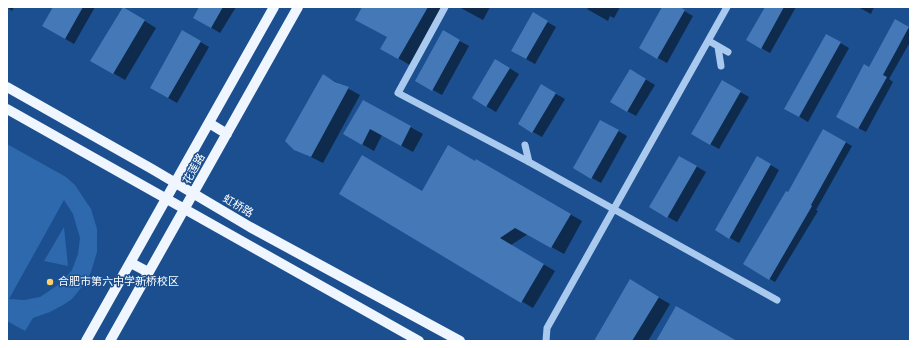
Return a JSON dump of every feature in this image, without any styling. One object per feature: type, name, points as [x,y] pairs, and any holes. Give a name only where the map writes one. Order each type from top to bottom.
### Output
[{"type":"main road","name":"花莲路","points":[[86,341],[274,7]]},
{"type":"main road","name":"花莲路","points":[[110,341],[298,7]]},
{"type":"main road","name":"虹桥路","points":[[7,87],[250,227],[460,341]]},
{"type":"main road","points":[[7,109],[419,341]]},
{"type":"main road","points":[[209,124],[227,134]]},
{"type":"main road","points":[[109,166],[118,150]]},
{"type":"main road","points":[[242,241],[250,227]]},
{"type":"main road","points":[[131,262],[148,272]]},
{"type":"street","points":[[445,7],[398,93],[529,162],[776,300]]},
{"type":"street","points":[[546,341],[547,328],[727,7]]},
{"type":"street","points":[[709,41],[728,52]]},
{"type":"street","points":[[718,47],[721,66]]},
{"type":"street","points":[[525,146],[529,162]]},
{"type":"shaded area","points":[[7,144],[66,177],[75,185],[91,209],[97,229],[97,252],[91,272],[85,283],[72,299],[50,312],[33,318],[25,331],[7,321]],"holes":[[[64,200],[73,214],[80,238],[78,254],[72,270],[61,283],[40,297],[24,300],[9,299]]]},
{"type":"shaded area","points":[[64,227],[68,266],[44,261]]},
{"type":"building","points":[[53,7],[83,7],[65,39],[42,26]]},
{"type":"building","points":[[123,7],[145,20],[113,74],[90,61]]},
{"type":"building","points":[[199,7],[223,7],[211,28],[193,18]]},
{"type":"building","points":[[362,7],[428,7],[398,59],[380,49],[387,37],[355,20]]},
{"type":"building","points":[[662,7],[680,7],[685,10],[657,59],[639,48]]},
{"type":"building","points":[[765,7],[784,7],[761,49],[746,40]]},
{"type":"building","points":[[533,12],[548,21],[526,59],[511,51]]},
{"type":"building","points":[[895,19],[909,27],[883,75],[887,77],[858,129],[836,117],[864,64],[869,67]]},
{"type":"building","points":[[182,30],[201,41],[168,98],[150,88]]},
{"type":"building","points":[[443,30],[460,40],[432,91],[415,81]]},
{"type":"building","points":[[826,34],[841,42],[799,117],[784,109]]},
{"type":"building","points":[[495,59],[510,68],[486,107],[472,98]]},
{"type":"building","points":[[630,69],[646,79],[627,112],[610,102]]},
{"type":"building","points":[[323,74],[335,82],[349,87],[311,157],[294,150],[285,141]]},
{"type":"building","points":[[722,80],[741,91],[710,145],[691,134]]},
{"type":"building","points":[[541,84],[556,93],[532,133],[518,124]]},
{"type":"building","points":[[363,100],[411,126],[401,146],[370,129],[362,145],[343,134]]},
{"type":"building","points":[[600,120],[619,130],[591,179],[573,168]]},
{"type":"building","points":[[823,129],[846,142],[811,205],[812,206],[769,280],[743,264],[786,191],[788,192]]},
{"type":"building","points":[[448,145],[475,161],[476,159],[571,214],[551,248],[515,228],[500,238],[544,264],[521,303],[339,194],[362,155],[422,191]]},
{"type":"building","points":[[679,156],[697,166],[667,218],[649,207]]},
{"type":"building","points":[[757,156],[771,164],[729,239],[715,230]]},
{"type":"building","points":[[630,279],[659,297],[632,341],[594,341]]},
{"type":"building","points":[[676,306],[737,341],[656,341]]},
{"type":"place","name":"合肥市第六中学新桥校区","points":[[50,282]]}]
